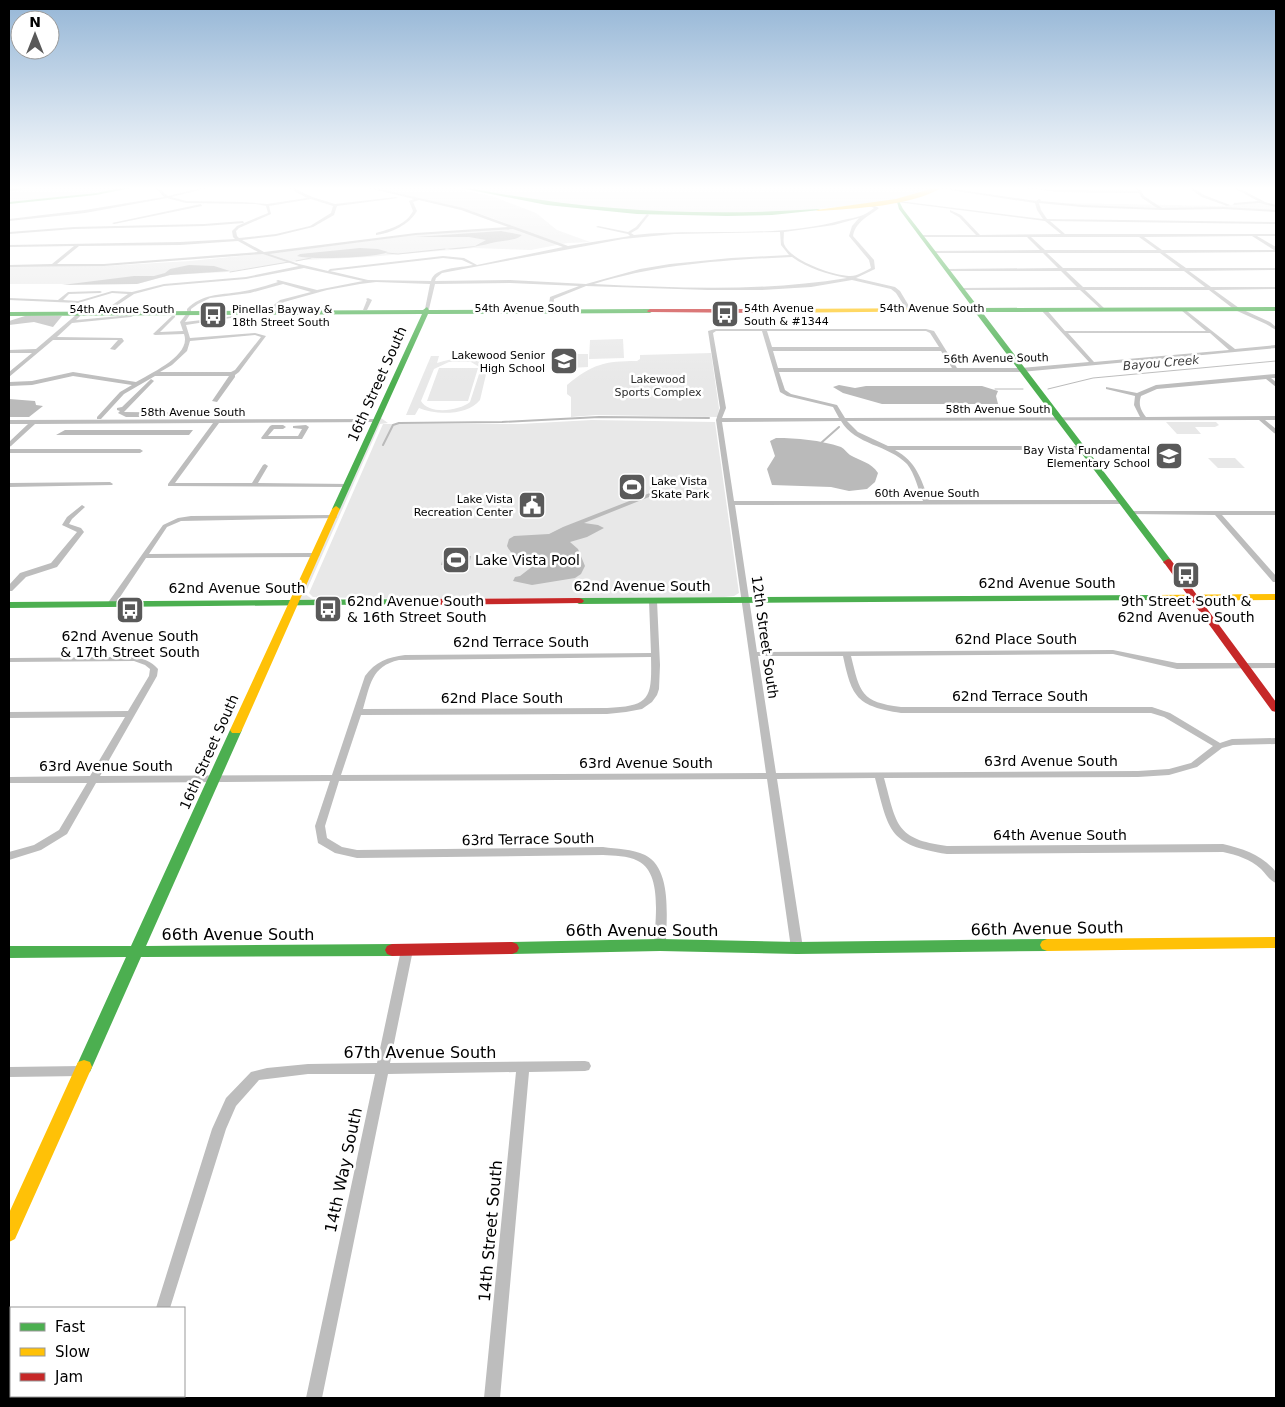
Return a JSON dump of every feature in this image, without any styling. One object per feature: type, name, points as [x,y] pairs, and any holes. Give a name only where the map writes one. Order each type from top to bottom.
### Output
[{"type":"street","points":[[52,266],[69,253]]},
{"type":"street","points":[[9,266],[143,263],[258,253]]},
{"type":"street","points":[[267,253],[306,266],[372,281],[498,281],[583,285],[766,288],[815,285],[853,279],[869,273],[874,266],[872,259],[864,253]]},
{"type":"street","points":[[432,282],[434,276],[441,272],[545,253]]},
{"type":"street","points":[[790,253],[819,269],[893,288],[898,292],[909,310]]},
{"type":"street","points":[[934,253],[1195,598],[1276,709]]},
{"type":"street","points":[[1045,253],[1103,310]]},
{"type":"street","points":[[1163,253],[1237,309],[1268,323],[1276,329]]},
{"type":"street","points":[[550,310],[552,298],[583,285],[631,272],[669,265],[738,258],[793,256]]},
{"type":"street","points":[[328,271],[390,262],[451,257],[468,260],[477,266]]},
{"type":"street","points":[[390,262],[394,267]]},
{"type":"street","points":[[59,301],[72,292],[135,292],[171,284],[261,276],[306,266]]},
{"type":"street","points":[[947,270],[1276,269]]},
{"type":"street","points":[[261,276],[318,292]]},
{"type":"street","points":[[272,309],[282,301],[372,281]]},
{"type":"street","points":[[99,418],[122,393],[170,364],[185,350],[187,340],[182,322],[189,311],[202,298],[246,292],[283,282]]},
{"type":"street","name":"16th Street South","points":[[9,1233],[427,310],[432,282]]},
{"type":"street","points":[[961,289],[1276,288]]},
{"type":"street","points":[[9,299],[84,300],[112,292]]},
{"type":"street","points":[[110,309],[135,292]]},
{"type":"street","points":[[9,295],[37,296],[31,300]]},
{"type":"street","name":"54th Avenue South","points":[[9,310],[83,312],[110,309],[189,311],[367,304],[427,310]]},
{"type":"street","name":"54th Avenue South","points":[[9,314],[427,310],[1276,309]]},
{"type":"street","points":[[1044,310],[1066,332],[1092,363]]},
{"type":"street","points":[[1183,310],[1233,350]]},
{"type":"street","points":[[9,375],[83,312]]},
{"type":"street","points":[[71,322],[132,316]]},
{"type":"street","points":[[173,316],[155,334],[185,332]]},
{"type":"street","points":[[183,324],[235,317]]},
{"type":"street","points":[[928,503],[911,466],[900,456],[851,430],[835,406],[789,395],[782,391],[764,330],[926,330],[932,332],[955,370]]},
{"type":"street","name":"12th Street South","points":[[764,330],[710,332],[723,408],[719,420],[797,948]]},
{"type":"street","points":[[1066,332],[1211,332]]},
{"type":"street","points":[[187,340],[255,334],[264,336],[243,364],[232,374],[232,377],[215,401]]},
{"type":"street","points":[[53,338],[120,338],[121,341],[113,349]]},
{"type":"street","points":[[769,349],[941,348]]},
{"type":"street","name":"56th Avenue South","points":[[775,370],[1022,370],[1233,350],[1276,348]]},
{"type":"street","points":[[9,351],[37,351]]},
{"type":"street","points":[[9,384],[32,383],[73,374],[136,384]]},
{"type":"street","points":[[155,374],[232,374]]},
{"type":"street","points":[[1266,376],[1276,385]]},
{"type":"street","points":[[1108,388],[1138,395],[1168,385],[1276,376]]},
{"type":"street","points":[[151,380],[121,413],[126,415],[207,415]]},
{"type":"street","points":[[1138,395],[1137,407],[1145,419]]},
{"type":"street","points":[[106,409],[124,409]]},
{"type":"street","name":"58th Avenue South","points":[[719,420],[1276,418]]},
{"type":"street","points":[[1261,419],[1276,432]]},
{"type":"street","name":"58th Avenue South","points":[[9,422],[291,424],[376,421]]},
{"type":"street","points":[[9,445],[33,422]]},
{"type":"street","points":[[218,422],[170,485],[348,485]]},
{"type":"street","points":[[282,438],[291,424]]},
{"type":"street","points":[[291,424],[306,427],[300,438],[264,438],[272,427],[291,424]]},
{"type":"street","points":[[886,448],[1080,448]]},
{"type":"street","points":[[9,451],[140,451]]},
{"type":"street","points":[[254,485],[265,466]]},
{"type":"street","points":[[9,485],[110,484]]},
{"type":"street","name":"60th Avenue South","points":[[732,504],[1122,502]]},
{"type":"street","points":[[9,589],[23,574],[51,567],[58,563],[80,535],[81,530],[65,525],[69,518],[82,507]]},
{"type":"street","points":[[1130,513],[1276,513]]},
{"type":"street","points":[[1217,513],[1276,580]]},
{"type":"street","points":[[111,604],[165,526],[171,523],[191,518],[334,517]]},
{"type":"street","points":[[144,556],[316,555]]},
{"type":"street","name":"62nd Avenue South","points":[[9,605],[1276,597]]},
{"type":"street","points":[[653,601],[654,655]]},
{"type":"street","name":"62nd Place South","points":[[753,654],[1112,652],[1177,666],[1276,666]]},
{"type":"street","name":"62nd Terrace South","points":[[846,653],[855,689],[860,697],[883,708],[901,710],[1152,710],[1167,715],[1219,746]]},
{"type":"street","name":"62nd Place South","points":[[357,712],[607,711],[636,708],[645,704],[656,690],[654,655]]},
{"type":"street","name":"62nd Terrace South","points":[[357,712],[369,676],[373,670],[388,660],[411,656],[654,655]]},
{"type":"street","points":[[9,660],[134,659],[148,663],[154,669],[153,676],[63,832],[47,844],[31,852],[9,856]]},
{"type":"street","points":[[334,778],[357,712]]},
{"type":"street","points":[[9,715],[131,714]]},
{"type":"street","name":"63rd Avenue South","points":[[9,780],[879,776],[1169,772],[1194,765],[1219,746],[1246,740],[1276,741]]},
{"type":"street","name":"64th Avenue South","points":[[879,776],[893,826],[900,836],[913,844],[928,848],[947,850],[1222,848],[1238,851],[1254,858],[1267,867],[1276,879]]},
{"type":"street","name":"63rd Terrace South","points":[[334,778],[320,826],[322,840],[339,850],[357,854],[603,852],[632,854],[646,860],[660,882],[660,945]]},
{"type":"street","name":"66th Avenue South","points":[[9,952],[406,950],[660,945],[797,948],[1276,942]]},
{"type":"street","name":"14th Way South","points":[[314,1398],[406,950]]},
{"type":"street","name":"67th Avenue South","points":[[163,1307],[219,1129],[231,1102],[255,1076],[308,1069],[585,1066]]},
{"type":"street","name":"14th Street South","points":[[492,1398],[523,1067]]},
{"type":"street","points":[[9,1072],[82,1071]]},
{"type":"green space","points":[[276,253],[419,253],[304,260],[227,272],[170,275],[137,284],[9,284],[9,267],[105,266],[190,261]]},
{"type":"green space","points":[[623,339],[624,358],[589,359],[590,340]]},
{"type":"green space","name":"Lakewood Sports Complex","points":[[711,353],[719,408],[718,417],[596,415],[571,417],[571,397],[567,394],[567,385],[592,368],[607,363],[637,361],[640,359],[640,355]]},
{"type":"green space","points":[[570,354],[588,354],[588,367],[570,368]]},
{"type":"green space","points":[[431,356],[439,356],[437,363],[463,358],[477,360],[488,366],[480,400],[474,405],[451,413],[433,412],[419,408],[415,415],[406,415]],"holes":[[[449,362],[471,362],[481,368],[470,402],[459,408],[437,410],[430,408],[421,401],[434,369]]]},
{"type":"green space","points":[[439,368],[478,368],[468,401],[427,401]]},
{"type":"green space","points":[[381,418],[388,423],[380,424],[305,594],[312,599],[381,600],[298,601]]},
{"type":"green space","points":[[592,420],[715,422],[739,593],[734,596],[724,597],[411,599],[313,597],[309,593],[383,424],[519,424]]},
{"type":"green space","points":[[1166,422],[1216,422],[1219,425],[1215,427],[1195,427],[1201,434],[1177,434]]},
{"type":"green space","points":[[1208,458],[1235,458],[1245,468],[1218,468]]},
{"type":"shaded area","points":[[386,253],[342,258],[297,256],[300,254]]},
{"type":"shaded area","points":[[189,265],[214,266],[230,271],[170,275],[137,284],[62,285],[134,276],[154,276],[165,273],[170,269]]},
{"type":"shaded area","points":[[25,316],[62,316],[53,327],[34,322],[9,325],[9,321]]},
{"type":"shaded area","points":[[839,385],[855,388],[866,386],[982,386],[998,391],[996,396],[998,404],[882,404],[843,393],[833,387]]},
{"type":"shaded area","points":[[9,399],[35,401],[36,405],[43,406],[29,417],[9,417]]},
{"type":"shaded area","points":[[65,430],[193,430],[189,435],[56,435]]},
{"type":"shaded area","points":[[776,438],[809,440],[841,447],[850,455],[875,469],[878,473],[875,482],[867,489],[849,491],[831,487],[772,485],[767,469],[775,456],[770,441]]},
{"type":"shaded area","points":[[660,489],[664,491],[584,523],[604,528],[587,537],[570,542],[578,549],[585,566],[581,574],[575,578],[532,585],[513,581],[515,577],[520,576],[533,566],[515,556],[509,550],[507,546],[509,539],[514,536],[549,534]]},
{"type":"shaded area","name":"Lake Vista Pool","points":[[445,551],[464,551],[462,556],[471,556],[469,565],[441,565]]},
{"type":"waterway","points":[[387,253],[411,253]]},
{"type":"waterway","points":[[296,261],[311,258]]},
{"type":"waterway","points":[[230,272],[289,262]]},
{"type":"waterway","name":"Bayou Creek","points":[[1048,389],[1093,378],[1276,361]]},
{"type":"waterway","name":"Bayou Creek","points":[[995,389],[1023,389]]},
{"type":"waterway","points":[[383,445],[393,425],[399,423],[502,422],[599,417],[709,418]]},
{"type":"waterway","name":"Bayou Creek","points":[[821,443],[839,427]]},
{"type":"traffic: fast","points":[[934,253],[1168,562]]},
{"type":"traffic: fast","points":[[336,509],[427,309]]},
{"type":"traffic: fast","points":[[959,310],[1276,309]]},
{"type":"traffic: fast","points":[[9,314],[650,311]]},
{"type":"traffic: fast","points":[[579,601],[1153,598]]},
{"type":"traffic: fast","points":[[9,605],[419,602]]},
{"type":"traffic: fast","points":[[84,1067],[236,730]]},
{"type":"traffic: fast","points":[[512,948],[660,945],[797,948],[1047,945]]},
{"type":"traffic: fast","points":[[9,952],[392,950]]},
{"type":"traffic: slow","points":[[765,311],[959,310]]},
{"type":"traffic: slow","points":[[236,730],[336,509]]},
{"type":"traffic: slow","points":[[1153,598],[1276,597]]},
{"type":"traffic: slow","points":[[1047,945],[1276,942]]},
{"type":"traffic: slow","points":[[9,1233],[84,1067]]},
{"type":"traffic: jam","points":[[650,311],[765,311]]},
{"type":"traffic: jam","points":[[1168,562],[1276,709]]},
{"type":"traffic: jam","points":[[419,602],[579,601]]},
{"type":"traffic: jam","points":[[392,950],[512,948]]},
{"type":"place","name":"54th Avenue South & #1344","points":[[725,314]]},
{"type":"place","name":"Pinellas Bayway & 18th Street South","points":[[213,315]]},
{"type":"place","name":"Lakewood Senior High School","points":[[564,361]]},
{"type":"place","name":"Bay Vista Fundamental Elementary School","points":[[1169,456]]},
{"type":"place","name":"Lake Vista Skate Park","points":[[632,487]]},
{"type":"place","name":"Lake Vista Recreation Center","points":[[532,505]]},
{"type":"place","name":"Lake Vista Pool","points":[[456,560]]},
{"type":"place","name":"9th Street South & 62nd Avenue South","points":[[1186,575]]},
{"type":"place","name":"62nd Avenue South & 16th Street South","points":[[328,609]]},
{"type":"place","name":"62nd Avenue South & 17th Street South","points":[[130,610]]}]
